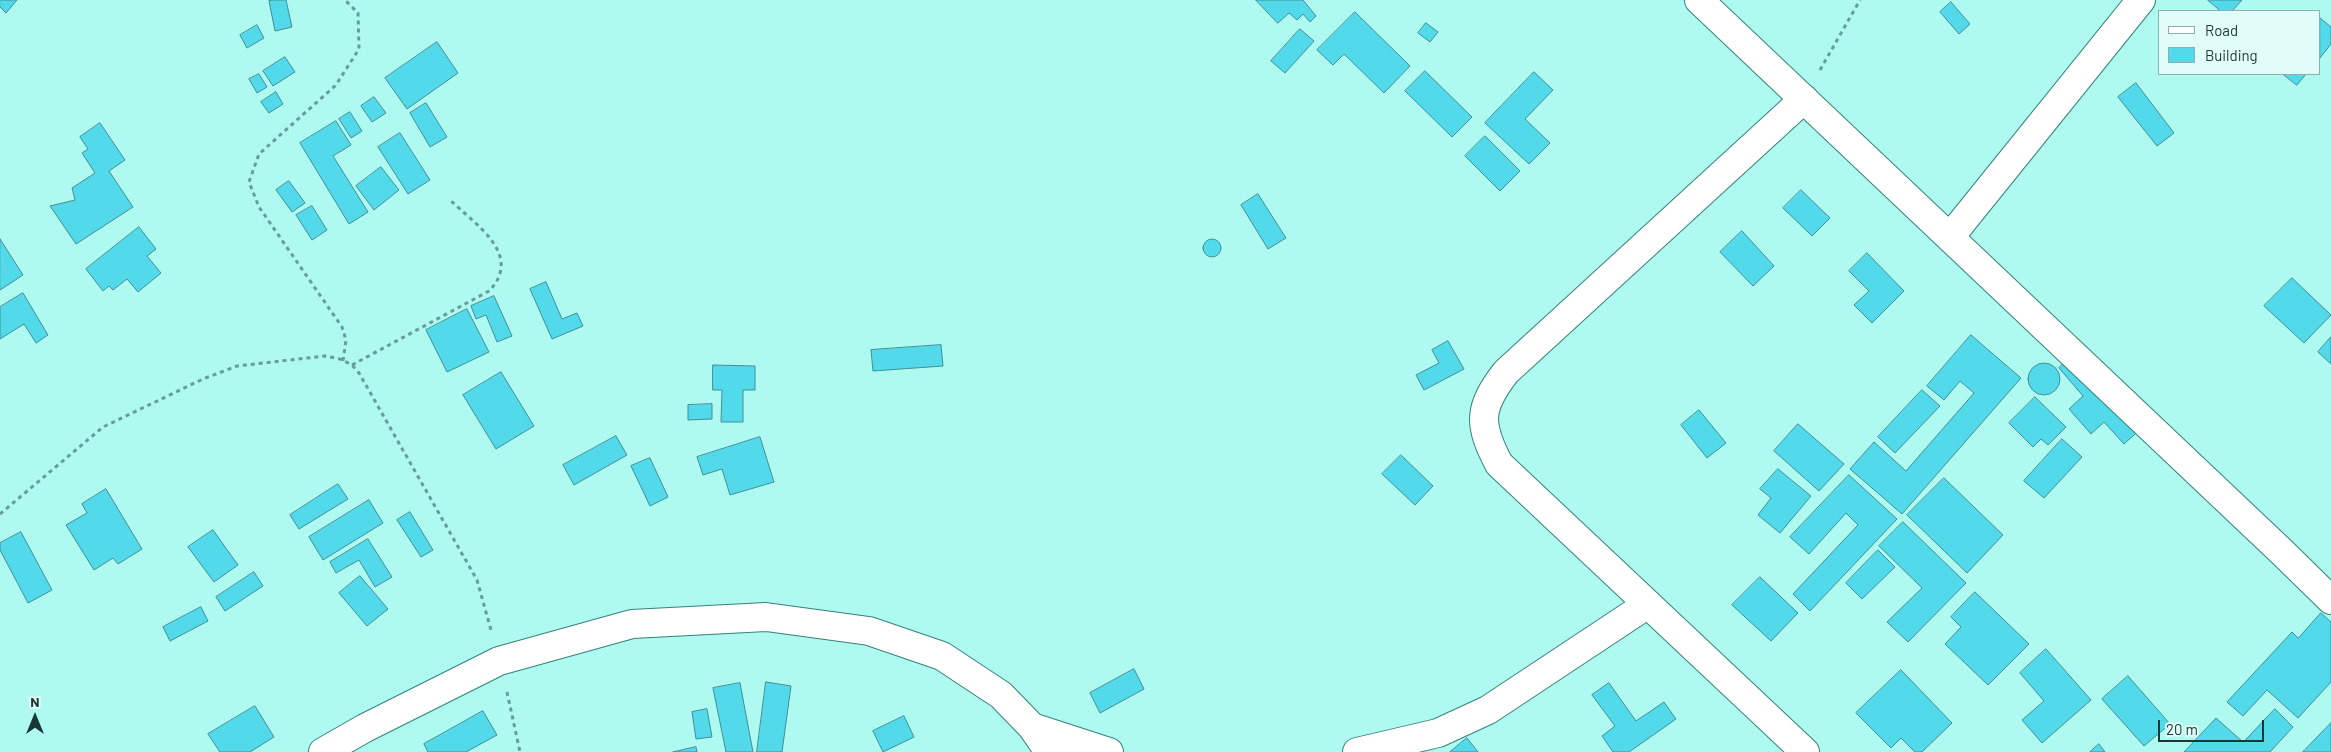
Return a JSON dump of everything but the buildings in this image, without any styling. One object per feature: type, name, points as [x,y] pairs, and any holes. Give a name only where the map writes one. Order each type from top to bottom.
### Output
[{"type":"street","points":[[1699,0],[2331,600]]},
{"type":"street","points":[[1950,237],[2141,0]]},
{"type":"street","points":[[1804,99],[1506,372],[1491,392],[1484,414],[1486,439],[1499,464],[1805,752]]},
{"type":"street","points":[[1357,752],[1438,733],[1488,710],[1648,604]]},
{"type":"street","points":[[323,752],[365,728],[499,661],[632,624],[766,617],[869,631],[942,656],[1000,695],[1032,728],[1049,752]]},
{"type":"street","points":[[1032,728],[1108,752]]},
{"type":"path","points":[[344,361],[346,340],[342,328],[258,207],[249,182],[258,154],[336,85],[359,49],[358,12],[345,0]]},
{"type":"path","points":[[1804,99],[1860,0]]},
{"type":"path","points":[[352,365],[489,290],[496,283],[502,262],[499,251],[450,200]]},
{"type":"path","points":[[0,514],[103,427],[203,378],[237,366],[278,360],[325,356],[344,361],[352,365],[359,373],[477,580],[499,661],[520,752]]}]
